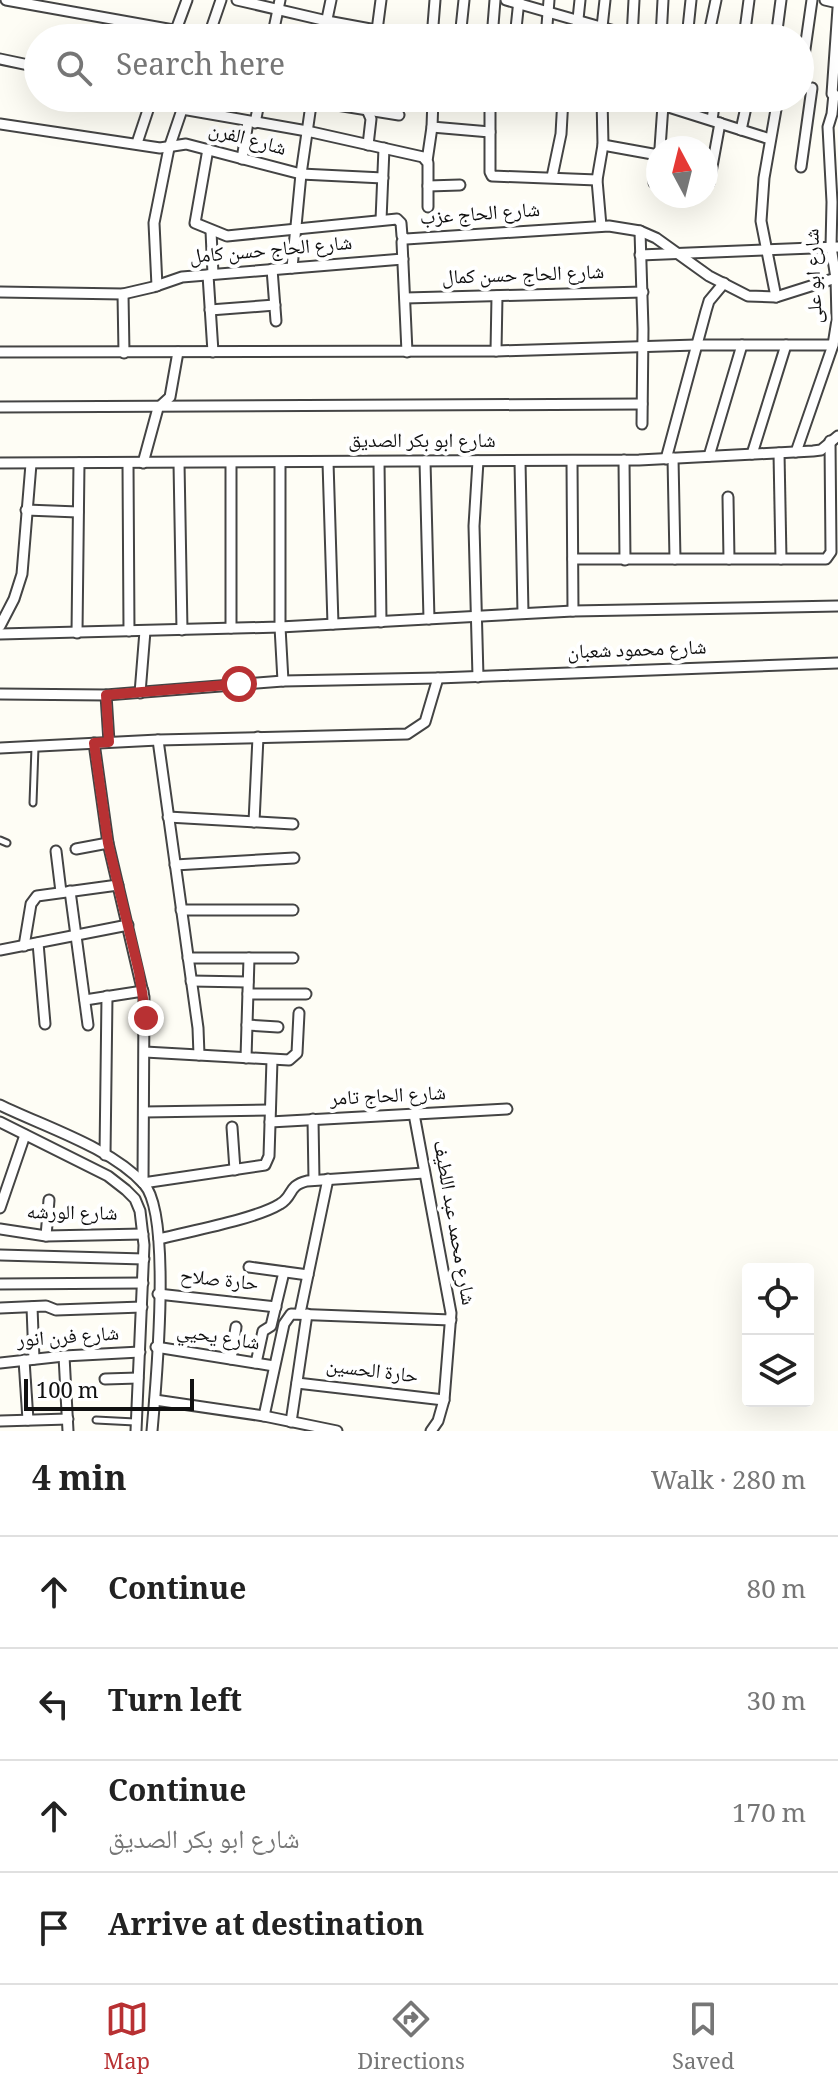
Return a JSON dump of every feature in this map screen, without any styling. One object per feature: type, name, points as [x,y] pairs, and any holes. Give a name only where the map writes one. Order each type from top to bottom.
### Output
[{"type":"street","points":[[6,0],[128,24]]},
{"type":"street","points":[[178,24],[187,0]]},
{"type":"street","points":[[215,24],[221,0]]},
{"type":"street","points":[[237,0],[279,5],[339,24]]},
{"type":"street","points":[[326,24],[331,0]]},
{"type":"street","points":[[378,24],[381,0]]},
{"type":"street","points":[[433,24],[435,0]]},
{"type":"street","points":[[461,24],[464,0]]},
{"type":"street","points":[[493,24],[495,0]]},
{"type":"street","points":[[506,0],[548,5],[589,24]]},
{"type":"street","points":[[577,24],[580,0]]},
{"type":"street","points":[[604,24],[605,0]]},
{"type":"street","points":[[634,0],[634,24]]},
{"type":"street","points":[[662,24],[663,0]]},
{"type":"street","points":[[688,24],[691,0]]},
{"type":"street","points":[[711,24],[716,0]]},
{"type":"street","points":[[746,24],[749,0]]},
{"type":"street","points":[[778,24],[781,0]]},
{"type":"street","points":[[809,24],[812,0]]},
{"type":"street","points":[[825,0],[838,6]]},
{"type":"street","points":[[516,24],[518,2]]},
{"type":"street","name":"شارع ابو على","points":[[796,452],[833,345],[837,320],[834,171],[828,127],[835,94],[838,6]]},
{"type":"street","points":[[0,59],[24,64]]},
{"type":"street","points":[[814,89],[835,94]]},
{"type":"street","points":[[137,143],[147,112]]},
{"type":"street","points":[[157,286],[154,223],[169,148],[181,112]]},
{"type":"street","points":[[198,112],[307,131],[423,157],[427,161]]},
{"type":"street","points":[[242,159],[255,112]]},
{"type":"street","points":[[292,268],[310,112]]},
{"type":"street","points":[[368,112],[371,119],[368,145]]},
{"type":"street","points":[[380,112],[399,115]]},
{"type":"street","points":[[428,207],[427,161],[433,112]]},
{"type":"street","points":[[490,112],[490,172],[495,178],[597,180]]},
{"type":"street","points":[[552,177],[562,112]]},
{"type":"street","points":[[601,226],[597,180],[603,145],[602,112]]},
{"type":"street","points":[[658,112],[659,136]]},
{"type":"street","points":[[687,112],[770,139]]},
{"type":"street","points":[[714,136],[716,112]]},
{"type":"street","points":[[741,130],[745,112]]},
{"type":"street","points":[[775,112],[761,221],[776,297]]},
{"type":"street","points":[[801,167],[809,112]]},
{"type":"street","name":"شارع الفرن","points":[[0,124],[169,148],[186,144],[301,174],[383,178]]},
{"type":"street","points":[[432,127],[490,132]]},
{"type":"street","points":[[603,145],[646,153]]},
{"type":"street","points":[[208,149],[195,219],[197,226],[227,236],[381,220],[384,148]]},
{"type":"street","points":[[428,186],[460,185]]},
{"type":"street","name":"شارع الحاج عزب","points":[[381,220],[400,220],[404,238],[601,226],[640,231],[748,296],[776,297],[836,278]]},
{"type":"street","points":[[211,231],[213,352]]},
{"type":"street","points":[[640,231],[642,424]]},
{"type":"street","points":[[404,238],[407,352]]},
{"type":"street","points":[[640,255],[834,247]]},
{"type":"street","name":"شارع الحاج حسن كامل","points":[[0,292],[123,294],[182,277],[403,259]]},
{"type":"street","points":[[272,269],[276,321]]},
{"type":"street","points":[[675,559],[669,458],[709,301],[724,283]]},
{"type":"street","name":"شارع الحاج حسن كمال","points":[[405,298],[643,292]]},
{"type":"street","points":[[123,294],[124,353]]},
{"type":"street","points":[[496,351],[497,296]]},
{"type":"street","points":[[210,310],[275,305]]},
{"type":"street","points":[[709,456],[742,345]]},
{"type":"street","points":[[752,454],[786,345]]},
{"type":"street","points":[[0,352],[407,352],[833,345]]},
{"type":"street","points":[[143,463],[158,408],[170,397],[178,352]]},
{"type":"street","points":[[0,407],[642,404]]},
{"type":"street","points":[[573,559],[826,559],[829,556],[834,509],[834,438]]},
{"type":"street","name":"شارع ابو بكر الصديق","points":[[0,463],[624,460],[821,450],[834,438]]},
{"type":"street","points":[[779,453],[781,559]]},
{"type":"street","points":[[624,460],[625,560]]},
{"type":"street","points":[[425,461],[429,619]]},
{"type":"street","points":[[478,461],[474,526],[478,677]]},
{"type":"street","points":[[520,461],[523,613]]},
{"type":"street","points":[[572,461],[573,611]]},
{"type":"street","points":[[328,462],[333,624]]},
{"type":"street","points":[[379,462],[381,622]]},
{"type":"street","points":[[77,633],[79,463]]},
{"type":"street","points":[[128,463],[129,631]]},
{"type":"street","points":[[179,463],[182,630]]},
{"type":"street","points":[[231,463],[231,628]]},
{"type":"street","points":[[280,463],[283,681]]},
{"type":"street","points":[[0,626],[22,574],[31,464]]},
{"type":"street","points":[[728,497],[729,559]]},
{"type":"street","points":[[26,510],[78,512]]},
{"type":"street","points":[[0,634],[280,627],[573,611],[838,606]]},
{"type":"street","points":[[140,693],[145,631]]},
{"type":"street","name":"شارع محمود شعبان","points":[[0,694],[106,695],[283,681],[838,663]]},
{"type":"street","points":[[0,748],[158,740],[407,734],[425,722],[438,678]]},
{"type":"street","points":[[106,695],[109,742]]},
{"type":"street","points":[[254,822],[258,737]]},
{"type":"street","points":[[158,740],[199,1055]]},
{"type":"street","points":[[94,743],[108,843],[143,991],[143,1183]]},
{"type":"street","points":[[168,817],[293,824]]},
{"type":"street","points":[[76,849],[108,843]]},
{"type":"street","points":[[56,851],[76,935],[88,1025]]},
{"type":"street","points":[[175,865],[294,858]]},
{"type":"street","points":[[24,946],[33,900],[41,894],[118,885]]},
{"type":"street","points":[[181,910],[293,910]]},
{"type":"street","points":[[0,950],[128,925]]},
{"type":"street","points":[[38,943],[45,1024]]},
{"type":"street","points":[[188,958],[293,958]]},
{"type":"street","points":[[246,1058],[249,958]]},
{"type":"street","points":[[191,981],[248,982]]},
{"type":"street","points":[[85,1000],[143,991]]},
{"type":"street","points":[[248,994],[306,994]]},
{"type":"street","points":[[105,1155],[107,996]]},
{"type":"street","points":[[145,1052],[289,1060],[296,1055],[299,1013]]},
{"type":"street","points":[[247,1025],[278,1027]]},
{"type":"street","points":[[143,1183],[265,1165],[268,1159],[272,1060]]},
{"type":"street","points":[[0,1105],[105,1155],[143,1183],[155,1206],[159,1239],[152,1431]]},
{"type":"street","name":"شارع الحاج تامر","points":[[270,1122],[507,1109]]},
{"type":"street","points":[[144,1112],[270,1110]]},
{"type":"street","name":"شارع محمد عبد اللطيف","points":[[414,1114],[451,1320],[444,1400],[438,1421],[431,1431]]},
{"type":"street","points":[[313,1119],[314,1180]]},
{"type":"street","points":[[0,1122],[108,1176],[126,1190],[140,1211],[144,1259],[136,1426]]},
{"type":"street","points":[[232,1127],[235,1170]]},
{"type":"street","points":[[1,1204],[25,1135]]},
{"type":"street","points":[[159,1239],[256,1214],[280,1204],[293,1185],[314,1180],[424,1173]]},
{"type":"street","points":[[291,1422],[308,1275],[328,1179]]},
{"type":"street","points":[[46,1236],[49,1200]]},
{"type":"street","name":"شارع الورشه","points":[[0,1229],[46,1236],[143,1234]]},
{"type":"street","points":[[0,1255],[144,1259]]},
{"type":"street","points":[[249,1267],[308,1275]]},
{"type":"street","points":[[256,1363],[263,1331],[270,1327],[284,1272]]},
{"type":"street","points":[[0,1284],[143,1283]]},
{"type":"street","name":"حارة صلاح","points":[[158,1294],[276,1307]]},
{"type":"street","points":[[28,1420],[32,1307]]},
{"type":"street","points":[[0,1308],[142,1307]]},
{"type":"street","points":[[264,1416],[285,1320],[291,1314],[451,1320]]},
{"type":"street","points":[[231,1359],[236,1327]]},
{"type":"street","name":"شارع يحيي","points":[[156,1347],[274,1366]]},
{"type":"street","name":"شارع فرن انور","points":[[0,1363],[140,1352]]},
{"type":"street","points":[[64,1356],[68,1431]]},
{"type":"street","points":[[105,1379],[138,1378]]},
{"type":"street","name":"حارة الحسين","points":[[297,1383],[444,1400]]},
{"type":"street","points":[[155,1400],[264,1416],[337,1431]]},
{"type":"street","points":[[0,1421],[68,1419]]},
{"type":"lane","points":[[33,803],[35,746]]},
{"type":"lane","points":[[0,840],[7,843]]},
{"type":"lane","points":[[96,1420],[136,1426]]},
{"type":"route","points":[[146,1018],[139,972],[101,803],[94,743],[109,742],[106,695],[239,684]]}]
